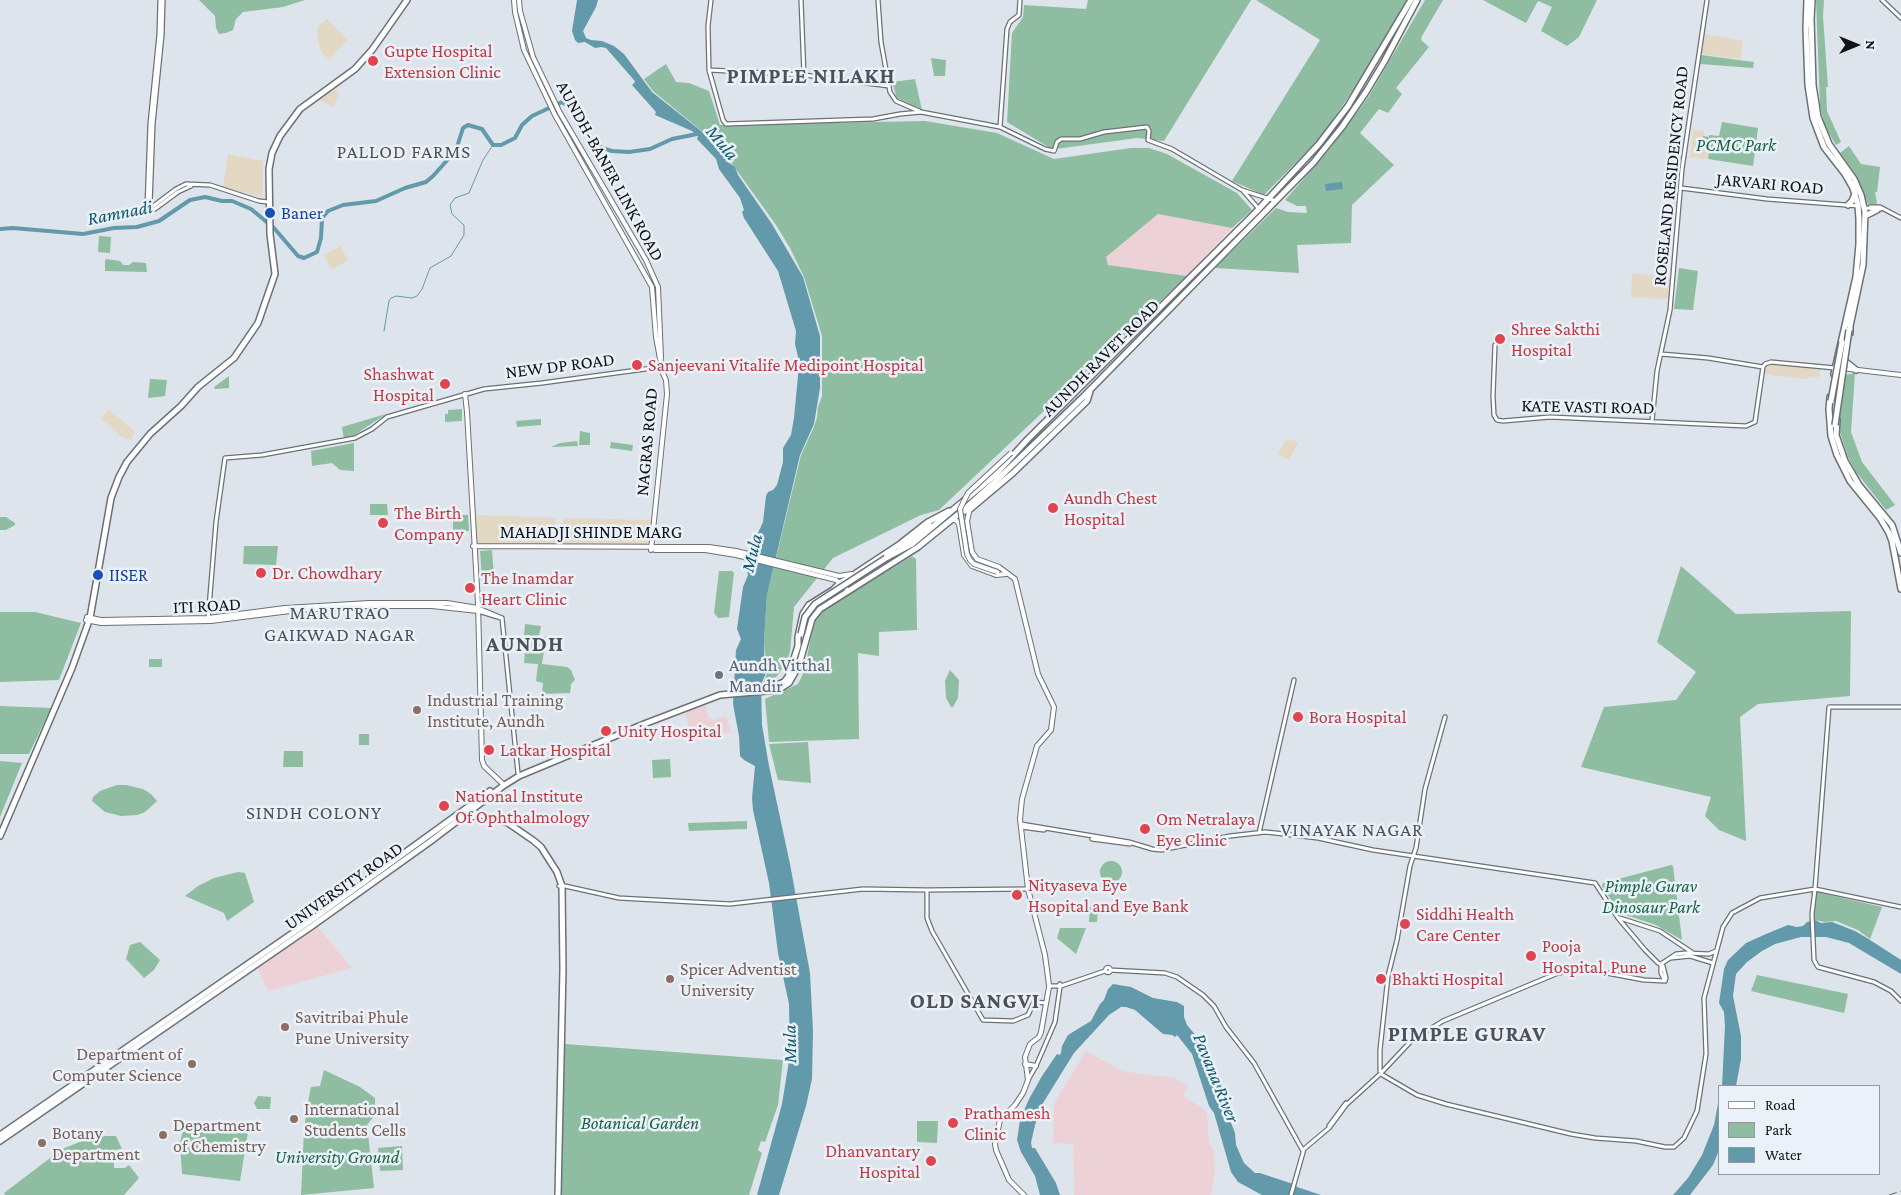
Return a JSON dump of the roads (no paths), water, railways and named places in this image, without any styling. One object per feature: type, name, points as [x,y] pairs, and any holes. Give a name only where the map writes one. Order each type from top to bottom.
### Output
[{"type":"main road","points":[[269,218],[267,163],[271,147],[282,125],[301,104],[353,67],[403,0]]},
{"type":"main road","points":[[0,829],[43,739],[88,619],[111,498],[124,467],[154,430],[181,406],[198,387],[234,358],[254,328],[268,291],[272,270],[268,233],[270,164],[274,148],[283,131],[300,109],[355,69],[372,50],[407,0]]},
{"type":"main road","name":"AUNDH-BANER LINK ROAD","points":[[514,0],[524,50],[549,97],[560,112],[646,260],[658,287],[660,293],[660,367]]},
{"type":"main road","name":"AUNDH-BANER LINK ROAD","points":[[516,6],[519,0]]},
{"type":"main road","name":"AUNDH RAVET ROAD","points":[[887,556],[912,544],[949,511],[968,498],[996,474],[1027,440],[1257,207],[1267,200],[1319,144],[1348,106],[1411,0]]},
{"type":"main road","points":[[1400,32],[1406,26],[1419,0]]},
{"type":"main road","name":"AUNDH RAVET ROAD","points":[[770,689],[784,687],[793,678],[800,665],[812,619],[820,609],[918,547],[999,478],[1090,390],[1320,156],[1366,92],[1419,0]]},
{"type":"main road","points":[[1807,0],[1808,85],[1813,118],[1824,147],[1845,174],[1865,216],[1863,265],[1848,327],[1842,342],[1829,412]]},
{"type":"main road","points":[[1812,0],[1813,85],[1818,117],[1829,144],[1854,178],[1860,206],[1858,264],[1835,425],[1836,435],[1845,461],[1855,478],[1892,525],[1901,553]]},
{"type":"main road","name":"AUNDH-BANER LINK ROAD","points":[[549,97],[555,115],[652,287],[656,337],[660,359]]},
{"type":"main road","points":[[585,169],[590,164]]},
{"type":"main road","points":[[1848,205],[1855,194]]},
{"type":"main road","points":[[606,204],[611,199]]},
{"type":"main road","points":[[1865,216],[1879,209]]},
{"type":"main road","points":[[1836,435],[1846,362],[1848,327]]},
{"type":"main road","points":[[1848,327],[1843,328],[1835,368],[1829,412],[1831,436],[1840,464],[1855,488],[1885,524],[1892,541],[1899,570],[1901,589]]},
{"type":"main road","points":[[1846,362],[1854,369]]},
{"type":"main road","name":"NAGRAS ROAD","points":[[650,548],[667,396],[666,380],[660,367]]},
{"type":"main road","points":[[1835,368],[1844,371],[1854,369],[1901,375]]},
{"type":"main road","points":[[961,512],[969,510],[1012,473],[1087,401],[1090,390]]},
{"type":"main road","points":[[465,394],[477,609],[480,760],[483,768],[503,784]]},
{"type":"main road","points":[[1006,574],[974,564],[970,560],[967,554],[960,509],[968,493],[1027,440]]},
{"type":"main road","points":[[972,501],[967,525],[974,556],[999,567],[1006,574]]},
{"type":"main road","points":[[798,646],[798,637],[805,608],[839,579],[855,575],[887,556],[928,522],[949,511]]},
{"type":"main road","points":[[948,521],[956,520],[959,524],[964,555],[972,566],[996,575],[1006,574]]},
{"type":"main road","points":[[770,689],[784,682],[788,677],[805,617],[809,610],[815,604],[900,548],[930,525]]},
{"type":"main road","points":[[966,528],[972,558],[1015,579],[1038,674],[1054,707],[1051,730],[1037,746],[1022,799],[1021,825],[1028,889],[1045,955],[1050,985],[1041,1032],[1039,1037],[1029,1046],[1025,1057],[1028,1080],[1023,1093],[1015,1105],[1000,1120],[995,1144],[1009,1180],[1024,1195]]},
{"type":"main road","name":"MAHADJI SHINDE MARG","points":[[474,546],[706,549],[839,579]]},
{"type":"main road","points":[[831,602],[836,596],[847,589],[878,573]]},
{"type":"main road","points":[[839,579],[847,589]]},
{"type":"main road","name":"ITI ROAD","points":[[88,619],[208,620],[285,608],[369,603],[432,602],[477,609]]},
{"type":"main road","name":"UNIVERSITY ROAD","points":[[0,1135],[313,920],[518,774],[724,692],[770,689]]},
{"type":"main road","name":"UNIVERSITY ROAD","points":[[0,1141],[316,924],[461,818],[468,810],[484,800],[503,784]]},
{"type":"main road","points":[[0,836],[17,791]]},
{"type":"main road","points":[[483,815],[481,808],[484,800]]},
{"type":"main road","points":[[468,810],[514,827],[540,848],[560,886],[561,969],[556,1195]]},
{"type":"main road","points":[[468,810],[476,816],[507,826],[540,848]]},
{"type":"main road","points":[[461,818],[476,816]]},
{"type":"main road","points":[[1025,1064],[1036,1066]]},
{"type":"street","points":[[161,0],[162,35],[154,124],[150,206],[152,207],[180,186],[186,184],[210,185],[259,201],[268,202]]},
{"type":"street","points":[[711,0],[708,26],[709,70],[723,120],[726,124],[873,119],[921,112]]},
{"type":"street","points":[[802,0],[804,75]]},
{"type":"street","points":[[878,0],[881,42],[889,86],[892,97],[896,101],[921,112],[1000,127],[1045,149],[1054,151],[1057,142],[1061,139],[1080,139],[1119,130],[1146,127],[1149,131],[1148,140],[1172,149],[1242,190],[1275,202]]},
{"type":"street","points":[[1000,127],[1007,29],[1010,22],[1019,15],[1020,0]]},
{"type":"street","name":"ROSELAND RESIDENCY ROAD","points":[[1652,421],[1656,371],[1667,330],[1674,275],[1682,169],[1707,0]]},
{"type":"street","points":[[1882,0],[1901,18]]},
{"type":"street","points":[[709,70],[804,75],[889,86]]},
{"type":"street","name":"JARVARI ROAD","points":[[1681,188],[1768,199],[1860,206],[1879,209],[1901,218]]},
{"type":"street","points":[[1242,190],[1257,207]]},
{"type":"street","name":"KATE VASTI ROAD","points":[[1495,345],[1494,415],[1497,420],[1504,421],[1550,417],[1746,426],[1754,423],[1763,367]]},
{"type":"street","points":[[1662,354],[1708,358],[1763,367],[1771,362],[1835,368]]},
{"type":"street","name":"NEW DP ROAD","points":[[208,620],[216,522],[225,458],[262,454],[355,438],[372,429],[387,417],[484,389],[660,367]]},
{"type":"street","points":[[477,609],[502,618],[518,774]]},
{"type":"street","points":[[1259,832],[1294,680]]},
{"type":"street","points":[[1901,707],[1830,707],[1812,914],[1815,963],[1818,967],[1879,984],[1891,991],[1901,1001]]},
{"type":"street","points":[[1381,1072],[1380,1050],[1388,976],[1421,825],[1425,789],[1446,717]]},
{"type":"street","points":[[1021,825],[1129,842],[1161,850],[1230,836],[1259,832],[1275,833],[1318,838],[1352,847],[1595,884],[1618,918],[1645,950],[1663,966],[1665,981],[1641,980],[1592,970],[1571,970],[1558,973],[1489,1003],[1451,1016],[1420,1034],[1388,1066],[1344,1105],[1329,1126],[1302,1149],[1291,1195]]},
{"type":"street","points":[[560,886],[619,898],[730,904],[863,889],[1028,889]]},
{"type":"street","points":[[1381,1072],[1396,1083],[1427,1098],[1548,1129],[1595,1138],[1636,1140],[1665,1147],[1674,1147],[1684,1138],[1697,1111],[1706,1054],[1703,1003],[1726,921],[1736,910],[1760,898],[1815,889],[1901,907]]},
{"type":"street","points":[[927,890],[927,918],[932,931],[983,1020],[1012,1022],[1028,1015],[1034,1002],[1046,1003]]},
{"type":"street","points":[[1618,918],[1654,928],[1682,944],[1693,953]]},
{"type":"street","points":[[1661,964],[1676,954],[1708,954],[1716,952]]},
{"type":"street","points":[[1672,958],[1690,956],[1713,963]]},
{"type":"street","points":[[1050,985],[1060,986],[1105,971],[1107,967],[1110,970],[1164,973],[1177,978],[1203,995],[1214,1006],[1226,1027],[1254,1063],[1302,1149]]},
{"type":"street","points":[[1028,1080],[1036,1066],[1054,1022],[1060,986]]},
{"type":"water","name":"Mula","points":[[577,0],[598,0],[583,31],[586,38],[602,41],[614,46],[624,54],[652,92],[716,143],[717,150],[728,156],[728,162],[735,167],[738,175],[772,224],[803,277],[820,336],[820,388],[814,424],[800,455],[767,595],[764,659],[768,668],[761,685],[762,725],[810,973],[813,1031],[812,1079],[806,1106],[779,1195],[757,1195],[782,1104],[790,1055],[789,1004],[778,953],[769,883],[753,810],[752,798],[755,766],[740,756],[739,736],[733,704],[736,650],[741,639],[737,629],[743,587],[748,575],[747,571],[751,566],[758,533],[763,522],[766,496],[777,485],[783,462],[783,448],[791,435],[794,418],[798,376],[798,357],[795,344],[796,331],[778,271],[744,218],[742,212],[744,210],[740,198],[719,169],[716,159],[692,131],[655,115],[656,112],[632,85],[635,82],[634,80],[606,48],[595,48],[585,42],[578,43],[575,40],[572,31]]},
{"type":"water","points":[[1342,182],[1343,189],[1326,191],[1325,184]]},
{"type":"water","points":[[1815,920],[1821,923],[1832,922],[1855,931],[1901,960],[1901,974],[1849,943],[1826,937],[1801,937],[1775,944],[1762,951],[1747,962],[1736,974],[1733,996],[1741,1036],[1741,1059],[1736,1085],[1722,1085],[1725,1026],[1724,1012],[1719,1003],[1724,969],[1728,960],[1746,943],[1788,925],[1797,927],[1803,926],[1807,922]]},
{"type":"water","name":"Pavana River","points":[[1113,984],[1131,987],[1153,998],[1177,1002],[1184,1006],[1184,1017],[1187,1025],[1198,1038],[1220,1080],[1224,1100],[1231,1115],[1230,1120],[1235,1133],[1236,1145],[1244,1163],[1255,1173],[1296,1185],[1321,1195],[1262,1195],[1238,1182],[1231,1172],[1214,1113],[1209,1106],[1192,1054],[1177,1035],[1175,1037],[1163,1034],[1135,1010],[1121,1007],[1109,1015],[1074,1053],[1043,1103],[1031,1143],[1032,1148],[1035,1148],[1056,1183],[1060,1195],[1040,1195],[1035,1176],[1021,1152],[1017,1140],[1020,1120],[1042,1076],[1057,1054],[1060,1055],[1068,1035],[1091,1021],[1104,1000],[1108,989]]},
{"type":"water","points":[[1718,1104],[1718,1153],[1713,1165],[1690,1195],[1673,1195],[1688,1178],[1702,1155],[1714,1125]]},
{"type":"waterway","name":"Ramnadi","points":[[0,229],[13,228],[83,234],[114,228],[137,227],[159,221],[190,200],[205,197],[232,201],[251,209],[274,228],[298,256],[304,258],[317,252],[321,238],[322,218],[328,211],[343,205],[376,201],[405,188],[426,182],[451,156],[457,147],[463,128],[468,125],[482,129],[493,145],[501,145],[515,138],[522,125],[532,116],[562,102],[570,107],[588,137],[602,148],[612,151],[629,152],[650,149],[672,139],[697,134]]},
{"type":"waterway","points":[[384,331],[391,298],[396,296],[412,298],[417,296],[422,289],[430,268],[451,256],[464,235],[464,225],[452,214],[450,205],[455,198],[469,193],[483,160],[493,145]]},
{"type":"tunnel","points":[[949,513],[958,514],[966,528]]},
{"type":"railway","points":[[1889,1195],[1901,1191]]},
{"type":"place","name":"Gupte Hospital Extension Clinic","points":[[373,61]]},
{"type":"place","name":"Baner","points":[[270,213]]},
{"type":"place","name":"Shree Sakthi Hospital","points":[[1500,339]]},
{"type":"place","name":"Sanjeevani Vitalife Medipoint Hospital","points":[[637,365]]},
{"type":"place","name":"Shashwat Hospital","points":[[445,384]]},
{"type":"place","name":"Aundh Chest Hospital","points":[[1053,508]]},
{"type":"place","name":"The Birth Company","points":[[383,523]]},
{"type":"place","name":"Dr. Chowdhary","points":[[261,573]]},
{"type":"place","name":"IISER","points":[[98,575]]},
{"type":"place","name":"The Inamdar Heart Clinic","points":[[470,588]]},
{"type":"place","name":"Aundh Vitthal Mandir","points":[[719,675]]},
{"type":"place","name":"Industrial Training Institute, Aundh","points":[[417,710]]},
{"type":"place","name":"Bora Hospital","points":[[1298,717]]},
{"type":"place","name":"Unity Hospital","points":[[606,731]]},
{"type":"place","name":"Latkar Hospital","points":[[489,750]]},
{"type":"place","name":"National Institute Of Ophthalmology","points":[[444,806]]},
{"type":"place","name":"Om Netralaya Eye Clinic","points":[[1145,829]]},
{"type":"place","name":"Nityaseva Eye Hsopital and Eye Bank","points":[[1017,895]]},
{"type":"place","name":"Siddhi Health Care Center","points":[[1405,924]]},
{"type":"place","name":"Pooja Hospital, Pune","points":[[1531,956]]},
{"type":"place","name":"Spicer Adventist University","points":[[670,979]]},
{"type":"place","name":"Bhakti Hospital","points":[[1381,979]]},
{"type":"place","name":"Savitribai Phule Pune University","points":[[285,1027]]},
{"type":"place","name":"Department of Computer Science","points":[[192,1064]]},
{"type":"place","name":"International Students Cells","points":[[294,1119]]},
{"type":"place","name":"Prathamesh Clinic","points":[[953,1123]]},
{"type":"place","name":"Department of Chemistry","points":[[163,1135]]},
{"type":"place","name":"Botany Department","points":[[42,1143]]},
{"type":"place","name":"Dhanvantary Hospital","points":[[931,1161]]},
{"type":"district","name":"PIMPLE NILAKH","points":[[811,76]]},
{"type":"district","name":"PALLOD FARMS","points":[[404,152]]},
{"type":"district","name":"MARUTRAO GAIKWAD NAGAR","points":[[340,624]]},
{"type":"district","name":"AUNDH","points":[[525,644]]},
{"type":"district","name":"SINDH COLONY","points":[[314,813]]},
{"type":"district","name":"VINAYAK NAGAR","points":[[1352,830]]},
{"type":"district","name":"OLD SANGVI","points":[[975,1001]]},
{"type":"district","name":"PIMPLE GURAV","points":[[1467,1034]]},
{"type":"park label","name":"PCMC Park","points":[[1736,145]]},
{"type":"park label","name":"Pimple Gurav Dinosaur Park","points":[[1651,896]]},
{"type":"park label","name":"Botanical Garden","points":[[640,1123]]},
{"type":"park label","name":"University Ground","points":[[337,1157]]}]
